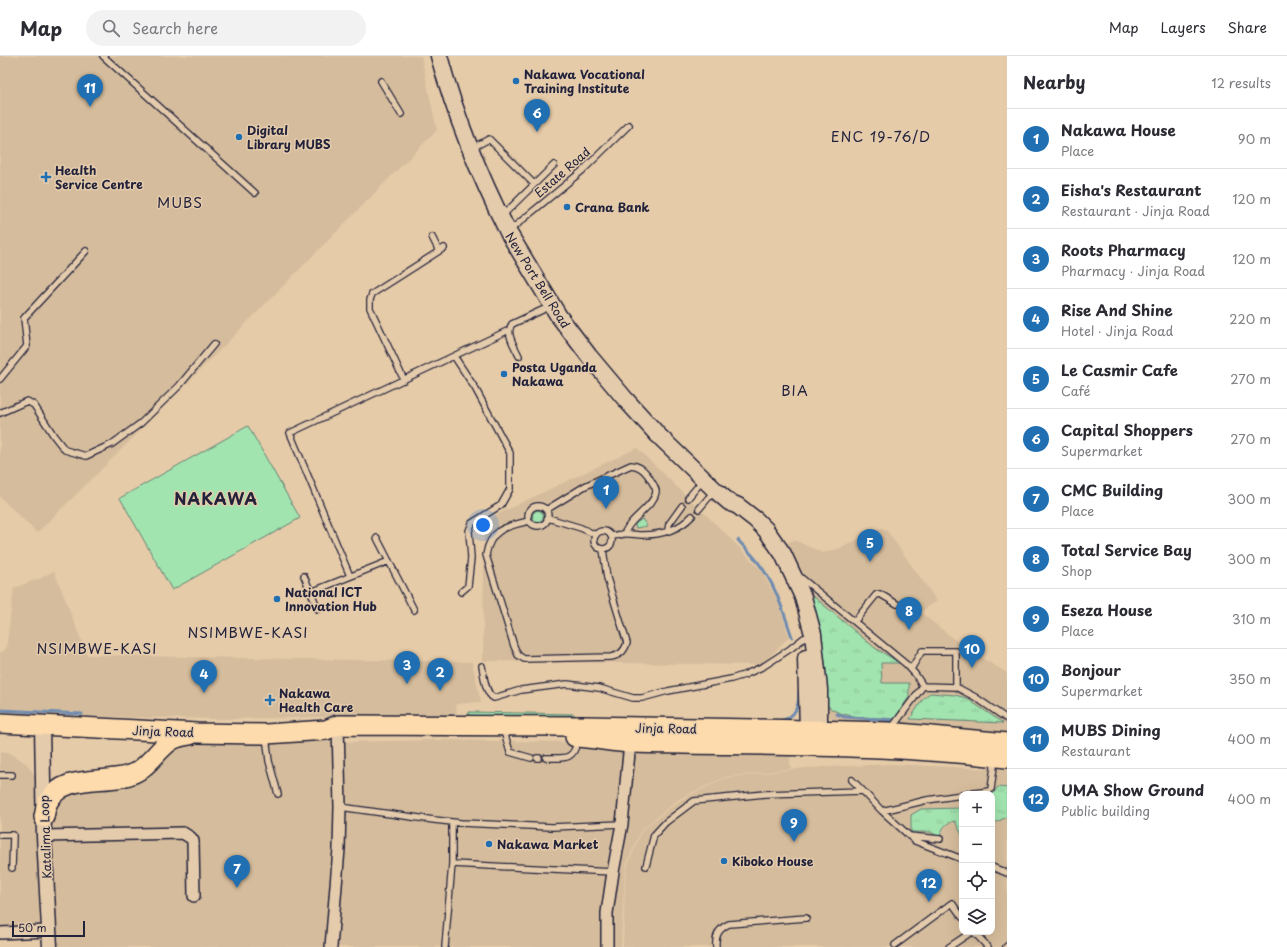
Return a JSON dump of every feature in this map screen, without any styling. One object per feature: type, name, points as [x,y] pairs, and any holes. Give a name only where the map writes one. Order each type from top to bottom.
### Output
[{"type":"highway","name":"Jinja Road","points":[[0,723],[197,733],[266,734],[334,729],[561,726],[888,732],[1003,752]]},
{"type":"highway","name":"Jinja Road","points":[[334,729],[578,737],[630,743],[796,746],[816,731],[937,750],[1003,752]]},
{"type":"highway","points":[[44,817],[48,802],[64,787],[86,781],[112,780],[131,774],[145,766],[172,740],[197,733]]},
{"type":"main road","name":"New Port Bell Road","points":[[439,56],[451,99],[470,149],[501,218],[552,305],[589,356],[658,435],[709,485],[729,502],[738,506],[766,530],[779,548],[803,597],[813,634],[820,710],[816,731]]},
{"type":"main road","name":"New Port Bell Road","points":[[729,502],[734,510],[763,540],[779,567],[791,595],[804,638],[806,663],[816,731]]},
{"type":"main road","points":[[796,746],[816,731]]},
{"type":"street","name":"Katalima Loop","points":[[42,726],[44,836],[50,947]]},
{"type":"street","points":[[331,947],[339,849],[340,807],[334,729]]},
{"type":"street","points":[[607,947],[607,913],[622,824],[630,743]]},
{"type":"street","points":[[44,836],[183,833],[193,841],[194,896]]},
{"type":"street","points":[[0,933],[49,931]]},
{"type":"lane","points":[[103,56],[255,193]]},
{"type":"lane","points":[[381,81],[401,114]]},
{"type":"lane","name":"Estate Road","points":[[508,232],[582,171],[629,125]]},
{"type":"lane","points":[[470,149],[489,139],[534,184]]},
{"type":"lane","points":[[501,218],[554,165]]},
{"type":"lane","points":[[404,380],[370,308],[370,300],[372,294],[442,250],[432,236]]},
{"type":"lane","points":[[0,379],[27,346],[24,318],[86,251]]},
{"type":"lane","points":[[350,576],[290,433],[509,330],[512,324],[552,305]]},
{"type":"lane","points":[[509,330],[519,356]]},
{"type":"lane","points":[[0,412],[27,400],[34,405],[65,450],[86,456],[112,444],[142,423],[179,386],[214,344]]},
{"type":"lane","points":[[454,356],[475,388],[510,453],[510,489],[501,505],[472,523],[469,531],[471,558],[468,586],[462,592]]},
{"type":"lane","points":[[546,510],[585,486],[631,466],[636,466],[644,472],[651,481],[656,490],[655,496],[631,523],[624,534]]},
{"type":"lane","points":[[688,498],[709,485]]},
{"type":"lane","points":[[699,509],[709,485]]},
{"type":"lane","points":[[540,506],[546,510],[548,514],[546,522],[539,526],[535,526],[529,520],[528,513],[533,507],[540,506]]},
{"type":"lane","points":[[668,530],[670,524],[682,506]]},
{"type":"lane","points":[[611,536],[610,546],[600,549],[595,544],[594,541],[596,535],[602,531],[611,536],[624,534],[654,535],[668,530],[674,530],[684,524],[692,516]]},
{"type":"lane","points":[[548,518],[581,528],[596,535]]},
{"type":"lane","points":[[529,520],[506,527],[499,531],[489,542],[486,555],[514,646],[518,655],[524,659],[611,657],[620,654],[625,649],[628,643],[607,578],[603,549]]},
{"type":"lane","points":[[377,538],[414,610]]},
{"type":"lane","points":[[311,592],[389,561]]},
{"type":"lane","points":[[791,570],[855,621],[911,670],[923,686]]},
{"type":"lane","points":[[304,576],[318,609]]},
{"type":"lane","points":[[855,621],[876,594],[880,594],[897,604]]},
{"type":"lane","points":[[482,666],[488,691],[490,696],[494,698],[521,690],[567,684],[599,688],[634,698],[642,698],[744,675],[764,666],[804,638]]},
{"type":"lane","points":[[911,670],[922,651],[956,651],[956,687]]},
{"type":"lane","points":[[923,686],[956,687],[1007,719]]},
{"type":"lane","points":[[888,732],[923,686]]},
{"type":"lane","points":[[266,734],[269,761],[278,794]]},
{"type":"lane","points":[[505,735],[508,750],[510,752],[531,758]]},
{"type":"lane","points":[[546,758],[566,758],[570,756],[576,749],[578,737]]},
{"type":"lane","points":[[989,791],[991,789],[1003,752]]},
{"type":"lane","points":[[0,775],[12,775]]},
{"type":"lane","points":[[852,780],[908,836],[923,845],[959,858]]},
{"type":"lane","points":[[646,866],[654,835],[666,822],[694,801],[765,794],[863,790]]},
{"type":"lane","points":[[882,811],[927,800],[959,795]]},
{"type":"lane","points":[[340,807],[452,822],[552,827],[622,824]]},
{"type":"lane","points":[[445,947],[452,864],[452,822]]},
{"type":"lane","points":[[0,834],[13,835],[12,868]]},
{"type":"lane","points":[[908,836],[940,839]]},
{"type":"lane","points":[[452,864],[613,872]]},
{"type":"lane","points":[[995,868],[1007,873]]},
{"type":"lane","points":[[895,945],[952,903],[959,913]]},
{"type":"lane","points":[[716,947],[715,938],[718,931],[729,924],[806,918]]},
{"type":"lane","points":[[949,947],[967,935]]},
{"type":"lane","points":[[977,935],[988,947]]},
{"type":"shaded area","points":[[0,56],[421,56],[437,130],[37,533],[0,497]]},
{"type":"shaded area","points":[[637,448],[761,570],[778,602],[789,637],[762,665],[483,661],[484,521]]},
{"type":"shaded area","points":[[881,528],[887,531],[937,601],[920,612],[964,647],[1007,673],[1007,737],[842,725],[834,721],[828,714],[823,645],[817,618],[782,545],[794,540],[823,553],[841,548]]},
{"type":"shaded area","points":[[54,571],[87,655],[472,662],[481,702],[456,704],[457,720],[340,716],[217,719],[115,717],[0,712],[0,653],[6,649],[14,588],[41,578]]},
{"type":"shaded area","points":[[263,739],[346,742],[436,740],[568,742],[789,752],[791,769],[725,777],[679,799],[641,830],[626,866],[621,947],[56,947],[48,813],[57,795],[140,781],[161,751],[173,741]]},
{"type":"shaded area","points":[[0,752],[9,752],[27,764],[35,776],[40,928],[0,929]]},
{"type":"shaded area","points":[[893,764],[1007,770],[1007,947],[623,947],[627,867],[642,830],[680,800],[725,778],[805,768]]},
{"type":"green space","points":[[248,426],[300,518],[172,590],[120,498]]},
{"type":"green space","points":[[536,511],[540,511],[542,512],[542,520],[536,521],[533,518],[533,514]]},
{"type":"green space","points":[[642,519],[647,526],[636,528],[635,524]]},
{"type":"green space","points":[[807,591],[875,648],[900,663],[881,663],[882,683],[909,683],[909,697],[894,719],[851,716],[842,714],[829,707],[825,697],[826,677],[822,644]]},
{"type":"green space","points":[[930,693],[955,695],[966,698],[1003,723],[910,719],[923,699]]},
{"type":"green space","points":[[469,712],[574,714],[577,723],[468,720]]},
{"type":"green space","points":[[998,787],[1007,788],[1007,817],[995,823],[995,791]]},
{"type":"green space","points":[[959,808],[959,829],[955,821],[944,826],[940,837],[930,832],[911,832],[911,815],[921,809]]},
{"type":"waterway","points":[[738,540],[755,558],[769,578],[778,597],[792,637]]},
{"type":"waterway","points":[[779,721],[793,714],[797,706],[799,691]]},
{"type":"waterway","points":[[0,710],[82,714]]},
{"type":"waterway","points":[[837,714],[845,717],[894,720]]},
{"type":"place","name":"Nakawa Vocational Training Institute","points":[[516,81]]},
{"type":"place","name":"MUBS Dining","points":[[90,107]]},
{"type":"place","name":"Capital Shoppers","points":[[537,132]]},
{"type":"place","name":"Digital Library MUBS","points":[[239,137]]},
{"type":"place","name":"Health Service Centre","points":[[46,177]]},
{"type":"place","name":"Crana Bank","points":[[567,207]]},
{"type":"place","name":"Posta Uganda Nakawa","points":[[504,374]]},
{"type":"place","name":"Nakawa House","points":[[606,509]]},
{"type":"place","name":"Le Casmir Cafe","points":[[870,562]]},
{"type":"place","name":"National ICT Innovation Hub","points":[[277,599]]},
{"type":"place","name":"Total Service Bay","points":[[909,630]]},
{"type":"place","name":"Bonjour","points":[[972,668]]},
{"type":"place","name":"Roots Pharmacy","points":[[407,684]]},
{"type":"place","name":"Eisha's Restaurant","points":[[440,691]]},
{"type":"place","name":"Rise And Shine","points":[[204,693]]},
{"type":"place","name":"Nakawa Health Care","points":[[270,700]]},
{"type":"place","name":"Eseza House","points":[[794,842]]},
{"type":"place","name":"Nakawa Market","points":[[489,844]]},
{"type":"place","name":"Kiboko House","points":[[724,861]]},
{"type":"place","name":"CMC Building","points":[[237,888]]},
{"type":"place","name":"UMA Show Ground","points":[[929,902]]},
{"type":"district","name":"ENC 19-76/D","points":[[881,136]]},
{"type":"district","name":"MUBS","points":[[180,202]]},
{"type":"district","name":"BIA","points":[[795,390]]},
{"type":"district","name":"NAKAWA","points":[[216,498]]},
{"type":"district","name":"NSIMBWE-KASI","points":[[248,632]]},
{"type":"district","name":"NSIMBWE-KASI","points":[[97,648]]}]
